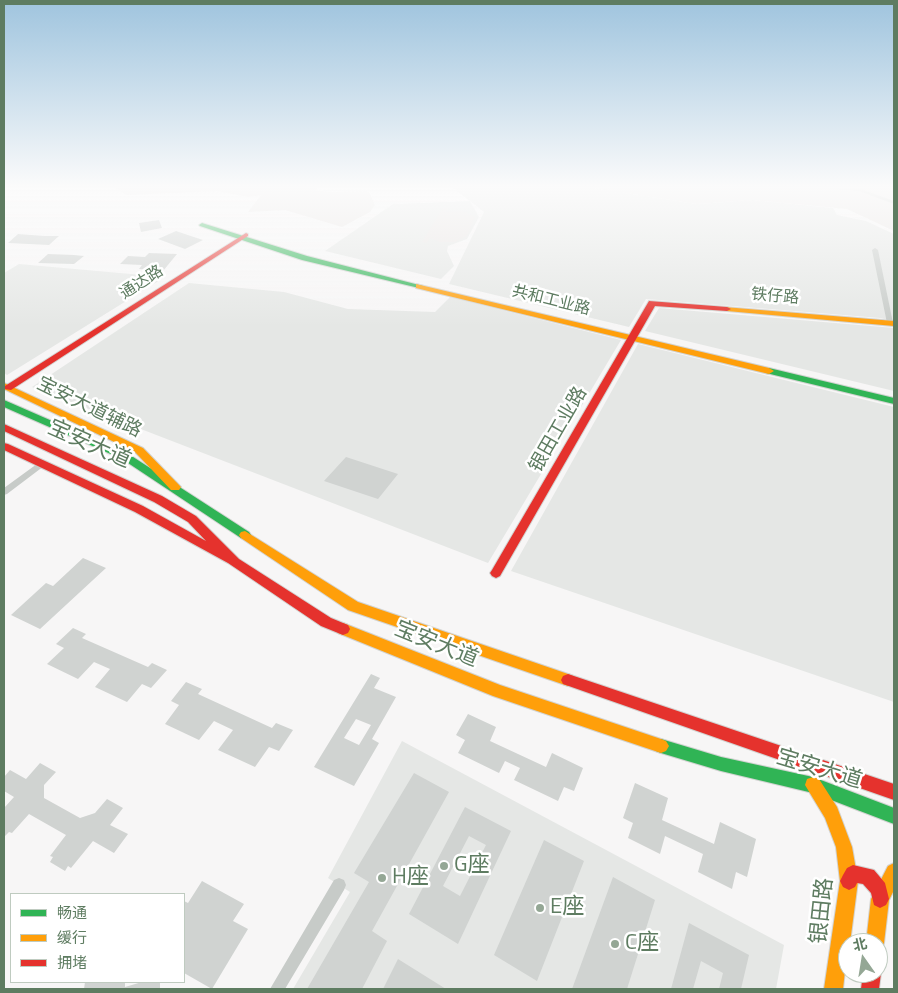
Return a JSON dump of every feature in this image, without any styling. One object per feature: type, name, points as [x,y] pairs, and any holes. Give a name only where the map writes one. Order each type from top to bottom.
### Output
[{"type":"street","name":"共和工业路","points":[[236,234],[309,255],[894,401]]},
{"type":"street","name":"共和工业路","points":[[244,237],[305,258],[894,396]]},
{"type":"street","name":"通达路","points":[[6,387],[55,359],[244,237]]},
{"type":"street","points":[[222,251],[244,244],[268,246]]},
{"type":"street","points":[[874,250],[892,323]]},
{"type":"street","name":"银田工业路","points":[[496,574],[652,303]]},
{"type":"street","name":"铁仔路","points":[[652,303],[892,323]]},
{"type":"street","name":"宝安大道辅路","points":[[6,387],[139,450],[177,489]]},
{"type":"street","name":"宝安大道","points":[[4,403],[126,457],[353,606],[894,792]]},
{"type":"street","name":"宝安大道","points":[[4,427],[158,499],[192,519],[235,562],[326,622],[498,691],[663,748],[813,785],[894,816]]},
{"type":"street","points":[[4,446],[139,509],[235,562]]},
{"type":"street","points":[[4,492],[41,464]]},
{"type":"street","name":"银田路","points":[[813,785],[834,822],[844,847],[849,881],[834,989]]},
{"type":"street","points":[[880,899],[894,872]]},
{"type":"street","points":[[849,881],[853,874],[868,876],[879,889],[880,899],[876,933]]},
{"type":"street","points":[[276,989],[339,885]]},
{"type":"shaded area","points":[[349,234],[470,234],[467,239],[448,246],[447,251],[454,266],[441,279],[325,251]]},
{"type":"shaded area","points":[[427,234],[468,234],[455,242],[440,242],[430,238],[427,243],[422,242]]},
{"type":"shaded area","points":[[473,234],[894,234],[894,321],[880,318],[646,299],[629,327],[449,284]]},
{"type":"shaded area","points":[[19,264],[165,277],[7,375],[4,373],[4,273]]},
{"type":"shaded area","points":[[189,283],[284,292],[348,309],[435,312],[450,297],[621,340],[488,563],[32,387]]},
{"type":"shaded area","points":[[659,308],[894,328],[894,391],[645,331]]},
{"type":"shaded area","points":[[638,344],[894,407],[894,702],[511,571]]},
{"type":"shaded area","points":[[402,741],[784,945],[776,989],[293,989],[350,892],[328,878]]},
{"type":"building","points":[[18,234],[59,236],[49,245],[8,243]]},
{"type":"building","points":[[168,234],[186,234],[203,240],[185,249],[158,239]]},
{"type":"building","points":[[149,253],[177,254],[163,271],[139,269],[142,265],[120,264],[128,256],[145,257]]},
{"type":"building","points":[[48,254],[84,256],[74,264],[38,263]]},
{"type":"building","points":[[346,457],[398,474],[378,499],[324,481]]},
{"type":"building","points":[[83,558],[106,568],[40,629],[11,615],[46,583],[53,586]]},
{"type":"building","points":[[73,628],[86,634],[82,638],[148,667],[152,663],[167,670],[151,688],[142,684],[127,702],[95,687],[110,669],[94,662],[78,679],[47,664],[64,648],[56,644]]},
{"type":"building","points":[[371,674],[380,678],[374,688],[396,697],[372,739],[379,743],[354,786],[314,767]],"holes":[[[356,719],[371,725],[359,745],[344,738]]]},
{"type":"building","points":[[186,682],[202,689],[198,694],[272,728],[276,723],[293,730],[279,751],[269,747],[255,767],[218,750],[233,730],[214,721],[199,740],[165,724],[179,705],[171,701]]},
{"type":"building","points":[[468,714],[496,727],[490,741],[546,767],[552,753],[583,768],[574,791],[564,787],[558,801],[514,780],[520,768],[505,761],[499,773],[458,753],[465,740],[456,735]]},
{"type":"building","points":[[40,763],[56,772],[44,785],[44,798],[80,818],[95,813],[107,799],[123,808],[110,825],[128,834],[114,853],[93,841],[71,868],[68,866],[65,871],[50,862],[53,857],[50,856],[66,835],[29,814],[12,833],[9,832],[4,837],[4,808],[14,797],[4,791],[4,777],[10,770],[26,779]]},
{"type":"building","name":"H座","points":[[414,773],[449,792],[372,931],[387,941],[362,989],[307,989],[369,882],[354,873]]},
{"type":"building","points":[[635,783],[668,798],[662,820],[714,844],[720,822],[756,839],[747,877],[736,872],[732,889],[698,872],[703,854],[665,836],[660,854],[628,838],[633,823],[623,818]]},
{"type":"building","name":"G座","points":[[465,807],[511,831],[458,944],[409,914]],"holes":[[[469,836],[486,845],[460,896],[443,886]]]},
{"type":"building","name":"E座","points":[[544,840],[584,861],[537,981],[494,955]]},
{"type":"building","name":"C座","points":[[613,877],[655,900],[627,989],[572,989]]},
{"type":"building","points":[[202,881],[244,904],[233,921],[248,929],[212,989],[185,974],[185,902],[188,903]]},
{"type":"building","points":[[689,923],[749,955],[741,989],[719,989],[723,973],[701,961],[693,989],[671,989]]},
{"type":"building","points":[[398,959],[446,989],[383,989]]},
{"type":"building","points":[[85,983],[125,983],[125,987],[139,983],[160,983],[160,989],[84,989]]},
{"type":"traffic: fast","points":[[231,234],[305,258],[419,286]]},
{"type":"traffic: fast","points":[[769,371],[894,401]]},
{"type":"traffic: fast","points":[[4,403],[126,457],[245,535]]},
{"type":"traffic: fast","points":[[661,746],[721,764],[813,785],[894,816]]},
{"type":"traffic: slow","points":[[419,286],[769,371]]},
{"type":"traffic: slow","points":[[727,309],[894,324]]},
{"type":"traffic: slow","points":[[4,386],[139,450],[175,487]]},
{"type":"traffic: slow","points":[[245,535],[353,606],[568,680]]},
{"type":"traffic: slow","points":[[343,629],[498,691],[661,746]]},
{"type":"traffic: slow","points":[[813,785],[831,813],[844,847],[849,881],[834,989]]},
{"type":"traffic: slow","points":[[876,933],[880,899],[894,872]]},
{"type":"traffic: jam","points":[[8,388],[246,235]]},
{"type":"traffic: jam","points":[[496,573],[652,303],[727,309]]},
{"type":"traffic: jam","points":[[4,427],[158,499],[192,519],[235,562],[326,622],[343,629]]},
{"type":"traffic: jam","points":[[4,446],[139,509],[228,558]]},
{"type":"traffic: jam","points":[[568,680],[894,792]]},
{"type":"traffic: jam","points":[[849,881],[853,874],[868,876],[879,889],[880,899]]},
{"type":"traffic: jam","points":[[870,989],[871,983]]},
{"type":"place","name":"G座","points":[[444,866]]},
{"type":"place","name":"H座","points":[[382,878]]},
{"type":"place","name":"E座","points":[[540,908]]},
{"type":"place","name":"C座","points":[[615,944]]}]
